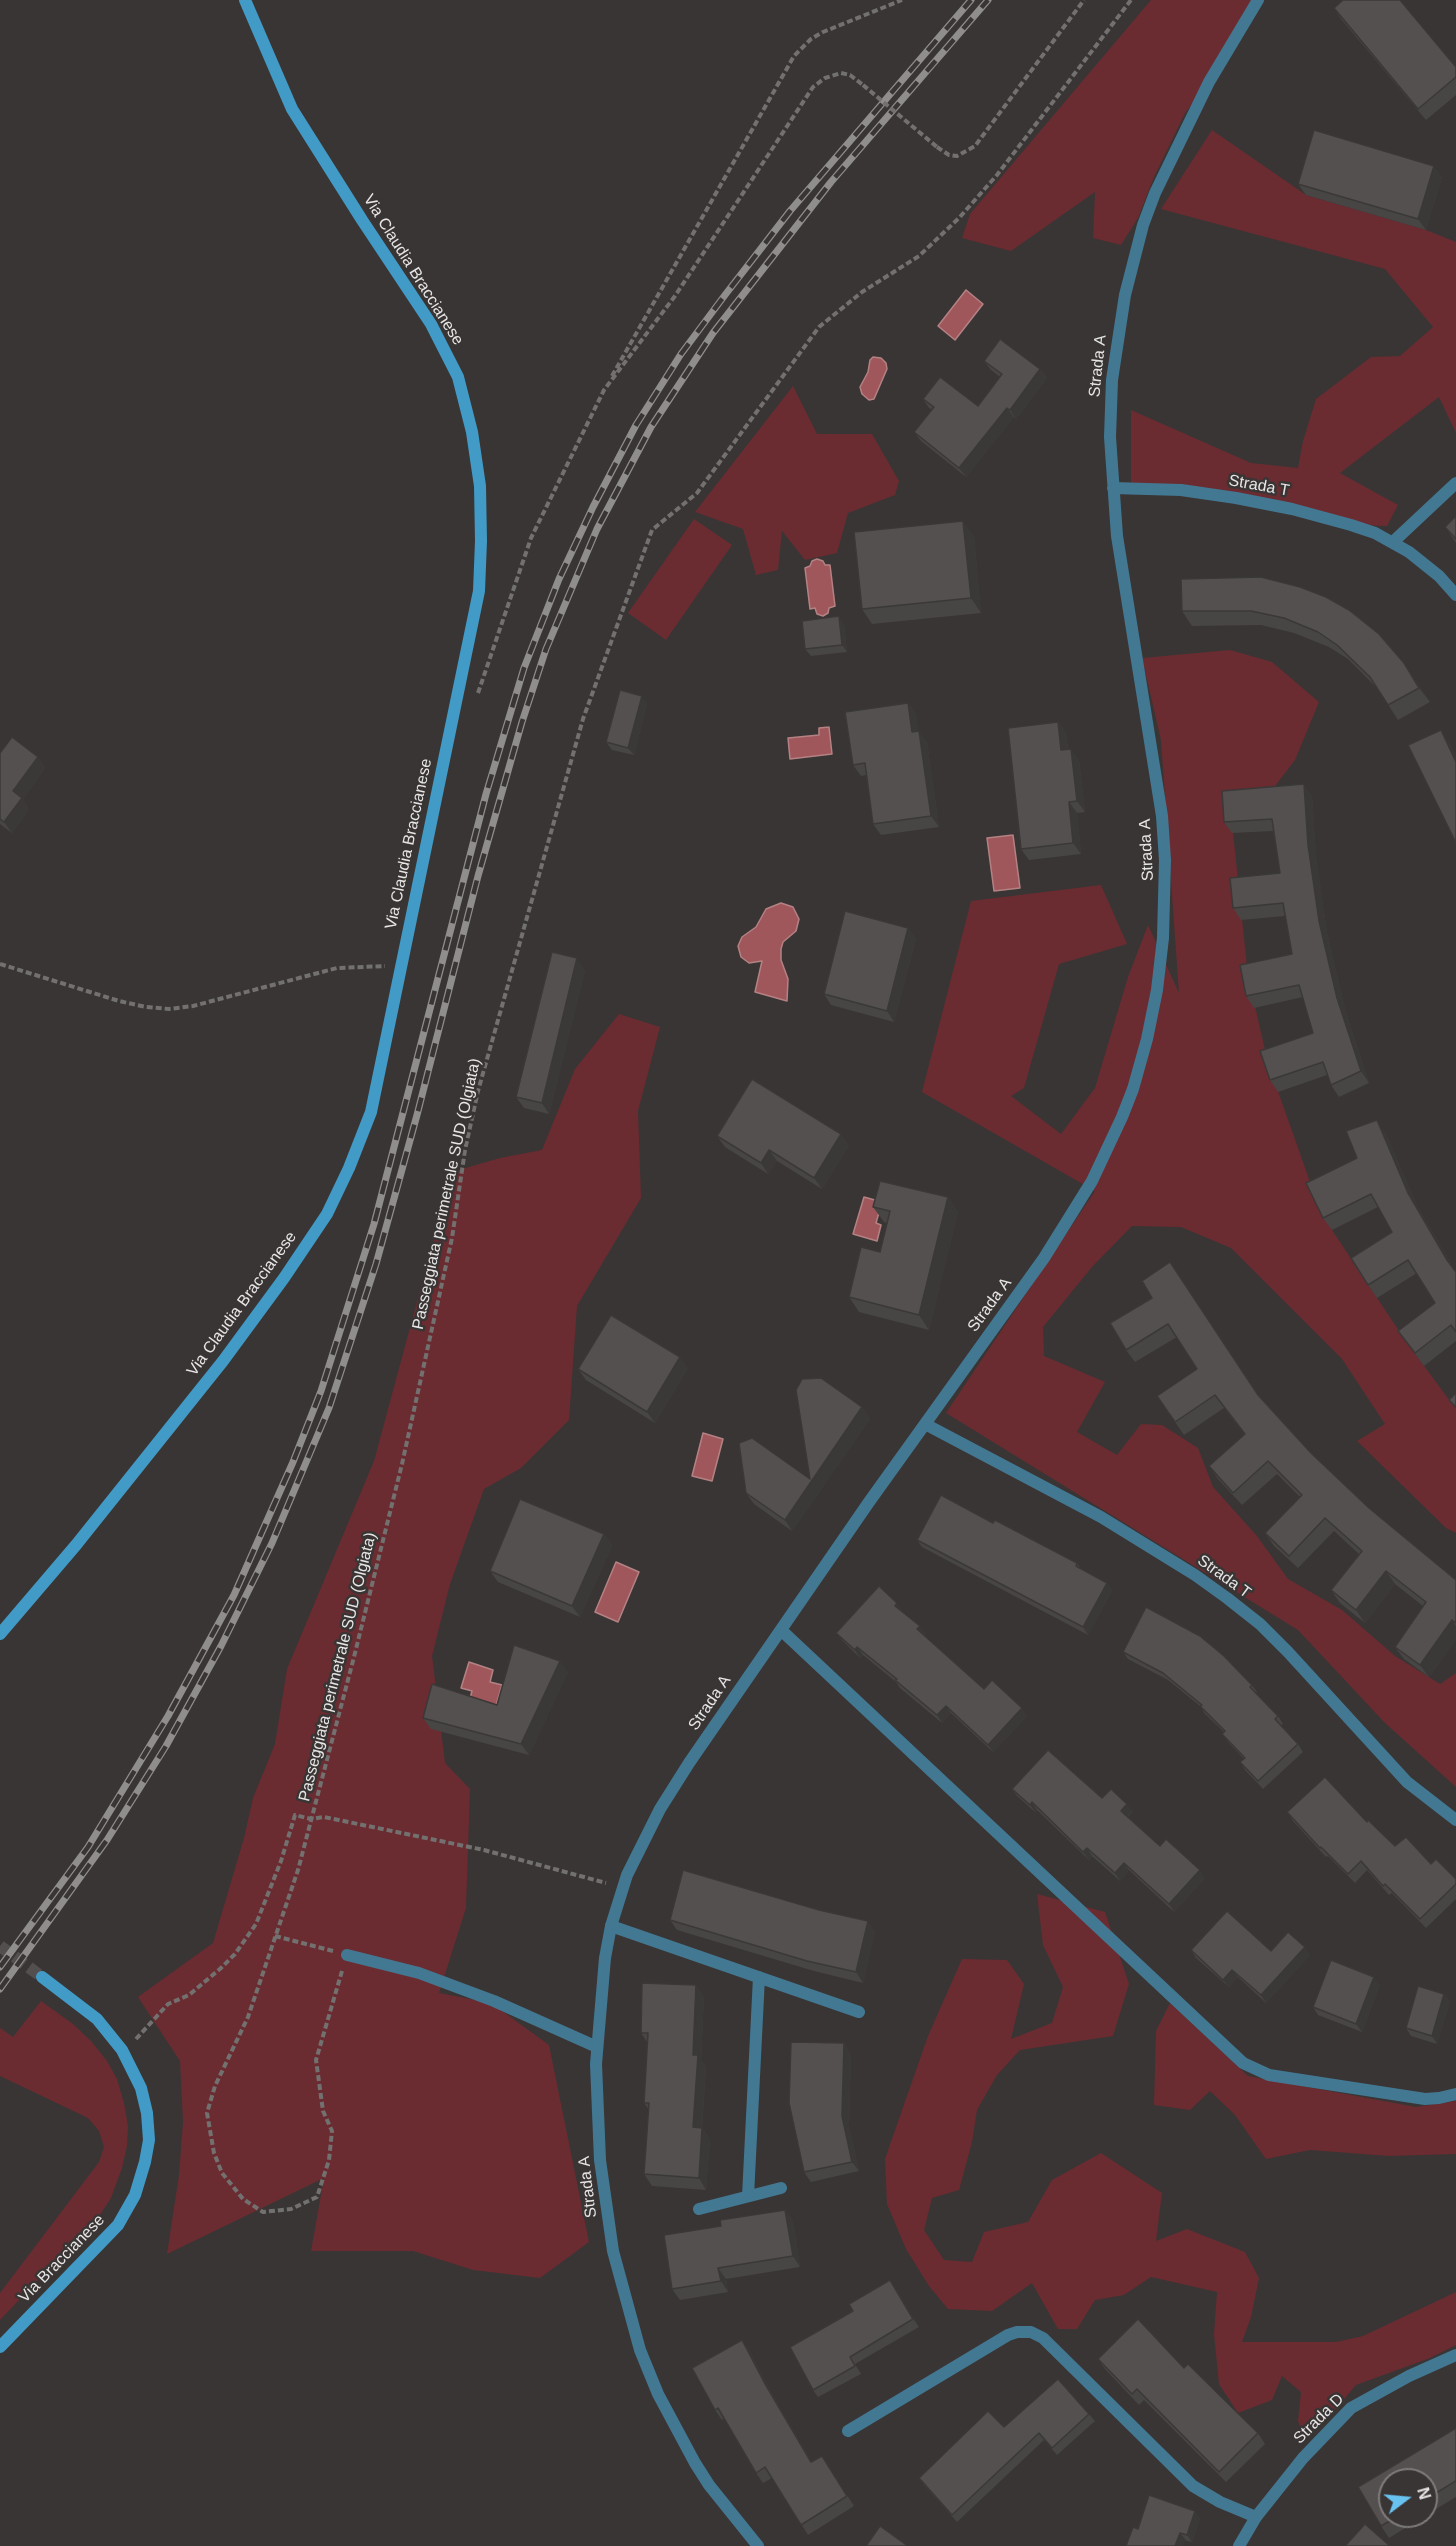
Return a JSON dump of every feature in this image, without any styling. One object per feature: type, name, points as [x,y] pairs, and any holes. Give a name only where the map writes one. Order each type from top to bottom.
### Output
[{"type":"main road","name":"Via Claudia Braccianese","points":[[0,1634],[76,1545],[223,1361],[284,1278],[327,1214],[349,1168],[371,1112],[479,591],[480,486],[472,432],[459,376],[431,324],[292,109],[245,0]]},
{"type":"main road","name":"Via Braccianese","points":[[0,2347],[118,2225],[135,2195],[145,2162],[149,2127],[141,2088],[124,2054],[97,2019],[42,1977]]},
{"type":"street","name":"Strada A","points":[[758,2546],[709,2486],[694,2463],[658,2394],[640,2350],[613,2251],[605,2203],[597,2109],[597,2047],[605,1958],[611,1926],[637,1854],[660,1809],[781,1630],[1044,1258],[1092,1181],[1133,1089],[1153,1015],[1164,929],[1164,837],[1126,595],[1113,488],[1110,437],[1113,371],[1125,295],[1141,234],[1155,193],[1209,82],[1258,0]]},
{"type":"street","points":[[1394,542],[1456,483]]},
{"type":"street","name":"Strada T","points":[[1113,488],[1181,490],[1236,498],[1312,514],[1367,531],[1394,542],[1423,562],[1456,595]]},
{"type":"street","name":"Strada T","points":[[925,1424],[1101,1516],[1195,1575],[1227,1598],[1260,1624],[1407,1782],[1456,1820]]},
{"type":"street","points":[[781,1630],[1243,2063],[1269,2075],[1425,2099],[1456,2094]]},
{"type":"street","points":[[611,1926],[859,2012]]},
{"type":"street","points":[[346,1955],[419,1973],[494,2001],[597,2047]]},
{"type":"street","points":[[748,2196],[759,1977]]},
{"type":"street","points":[[699,2209],[782,2188]]},
{"type":"street","points":[[848,2431],[1008,2335],[1017,2332],[1031,2332],[1043,2338],[1193,2486],[1220,2502],[1256,2517]]},
{"type":"street","name":"Strada D","points":[[1239,2546],[1256,2517],[1303,2458],[1351,2408],[1409,2376],[1456,2355]]},
{"type":"path","points":[[477,695],[531,538],[604,390],[794,56],[811,39],[823,32],[902,0]]},
{"type":"path","points":[[604,390],[675,296],[813,87],[825,78],[841,73],[850,75],[937,147],[949,156],[957,156],[975,146],[1084,0]]},
{"type":"path","name":"Passeggiata perimetrale SUD (Olgiata)","points":[[346,1955],[316,2060],[323,2111],[332,2131],[329,2160],[316,2197],[291,2209],[262,2212],[243,2199],[222,2173],[214,2153],[207,2113],[215,2086],[248,2017],[298,1870],[402,1464],[452,1238],[465,1150],[478,1091],[583,719],[652,530],[697,493],[819,327],[862,292],[919,256],[967,209],[997,175],[1131,0]]},
{"type":"path","points":[[0,964],[119,1001],[169,1009],[193,1006],[337,968],[401,965]]},
{"type":"path","points":[[124,2054],[168,2004],[189,1995],[235,1954],[256,1924],[281,1861],[295,1815],[311,1820],[324,1816],[484,1850],[624,1888]]},
{"type":"path","points":[[275,1936],[346,1955]]},
{"type":"shaded area","points":[[1151,0],[1256,0],[1209,82],[1185,113],[1154,177],[1138,218],[1121,245],[1093,238],[1095,192],[1011,251],[962,238],[970,214]]},
{"type":"shaded area","points":[[1212,130],[1306,195],[1426,230],[1456,242],[1456,433],[1439,397],[1340,473],[1398,505],[1387,526],[1351,525],[1131,483],[1131,410],[1251,463],[1298,468],[1303,441],[1316,399],[1371,357],[1400,356],[1433,327],[1385,269],[1161,209]]},
{"type":"shaded area","points":[[966,290],[983,304],[955,340],[938,326]]},
{"type":"shaded area","points":[[873,357],[881,358],[886,363],[887,369],[874,399],[869,400],[862,394],[860,387]]},
{"type":"shaded area","points":[[793,386],[817,434],[872,434],[899,481],[895,495],[848,513],[837,553],[805,560],[782,531],[778,570],[756,575],[743,529],[695,512]]},
{"type":"shaded area","points":[[694,519],[732,545],[666,640],[628,613]]},
{"type":"shaded area","points":[[817,559],[823,561],[825,565],[830,565],[835,606],[829,608],[828,613],[823,616],[817,614],[815,608],[810,609],[805,568]]},
{"type":"shaded area","points":[[1230,650],[1272,662],[1319,702],[1295,760],[1275,786],[1230,803],[1248,976],[1268,1063],[1315,1196],[1332,1230],[1407,1343],[1456,1409],[1456,1533],[1446,1528],[1357,1441],[1385,1424],[1342,1359],[1231,1248],[1181,1227],[1132,1226],[1092,1267],[1043,1327],[1044,1356],[1105,1382],[1077,1432],[1117,1455],[1141,1424],[1162,1425],[1198,1448],[1213,1487],[1257,1536],[1288,1579],[1342,1610],[1395,1656],[1440,1684],[1456,1673],[1456,1787],[1385,1723],[1298,1630],[946,1413],[1095,1191],[922,1092],[971,901],[1101,885],[1127,944],[1059,964],[1024,1088],[1011,1096],[1061,1134],[1095,1088],[1128,977],[1148,925],[1179,993],[1161,740],[1142,658]]},
{"type":"shaded area","points":[[829,727],[832,754],[790,759],[788,738],[819,735],[819,728]]},
{"type":"shaded area","points":[[1013,835],[1020,888],[994,891],[987,838]]},
{"type":"shaded area","points":[[781,903],[793,907],[799,919],[796,931],[783,942],[781,949],[781,960],[788,979],[787,1001],[755,992],[762,961],[749,963],[741,957],[738,946],[742,937],[756,927],[766,909]]},
{"type":"shaded area","points":[[619,1014],[660,1027],[638,1111],[641,1198],[577,1306],[569,1420],[521,1468],[484,1489],[450,1584],[432,1656],[445,1763],[470,1789],[466,1908],[439,1993],[491,2003],[549,2045],[589,2242],[540,2278],[473,2270],[413,2251],[311,2251],[324,2178],[167,2254],[179,2175],[183,2122],[180,2061],[138,1997],[213,1943],[244,1838],[253,1798],[275,1744],[287,1669],[374,1461],[452,1172],[500,1158],[542,1150],[575,1069]]},
{"type":"shaded area","points":[[864,1197],[882,1202],[876,1223],[881,1225],[877,1241],[853,1234]]},
{"type":"shaded area","points":[[703,1433],[723,1439],[712,1481],[692,1476]]},
{"type":"shaded area","points":[[616,1562],[639,1572],[618,1622],[595,1612]]},
{"type":"shaded area","points":[[469,1662],[493,1670],[490,1682],[502,1685],[495,1709],[469,1702],[472,1691],[461,1688]]},
{"type":"shaded area","points":[[1037,1894],[1105,1912],[1129,1984],[1113,2036],[1020,2050],[997,2075],[977,2110],[972,2142],[959,2190],[932,2198],[924,2230],[944,2260],[972,2262],[984,2232],[1028,2222],[1052,2180],[1101,2153],[1162,2193],[1156,2241],[1187,2229],[1245,2252],[1259,2278],[1251,2317],[1242,2342],[1336,2342],[1363,2336],[1456,2292],[1456,2345],[1430,2358],[1356,2385],[1327,2419],[1304,2436],[1298,2421],[1301,2392],[1282,2376],[1272,2400],[1238,2413],[1219,2384],[1214,2334],[1217,2292],[1151,2277],[1124,2295],[1095,2300],[1077,2329],[1058,2329],[1032,2283],[992,2311],[948,2309],[929,2286],[906,2249],[887,2204],[885,2159],[928,2036],[962,1959],[1007,1960],[1024,1984],[1011,2039],[1052,2023],[1063,1987],[1043,1945]]},
{"type":"shaded area","points":[[41,2001],[73,2024],[107,2061],[117,2079],[124,2103],[128,2126],[127,2146],[111,2198],[100,2215],[0,2320],[0,2293],[99,2162],[104,2147],[99,2131],[88,2118],[0,2076],[0,2028],[13,2037]]},
{"type":"shaded area","points":[[1170,2003],[1248,2076],[1416,2107],[1456,2101],[1456,2154],[1389,2156],[1310,2150],[1266,2159],[1235,2115],[1210,2091],[1190,2110],[1154,2105],[1156,2031]]},
{"type":"building","points":[[1343,0],[1400,0],[1456,67],[1456,77],[1418,109],[1334,8]]},
{"type":"building","points":[[1314,130],[1434,166],[1418,219],[1298,184]]},
{"type":"building","points":[[1000,339],[1040,369],[1010,410],[1007,408],[959,468],[914,432],[934,407],[923,399],[940,377],[978,406],[1002,374],[984,361]]},
{"type":"building","points":[[1456,516],[1456,539],[1445,527]]},
{"type":"building","points":[[963,521],[971,598],[862,609],[854,532]]},
{"type":"building","points":[[1261,577],[1300,587],[1326,597],[1349,610],[1379,634],[1404,663],[1419,688],[1388,705],[1370,677],[1337,645],[1318,632],[1284,618],[1251,611],[1182,611],[1181,579]]},
{"type":"building","points":[[839,616],[842,645],[805,649],[802,621]]},
{"type":"building","points":[[620,690],[642,696],[628,748],[606,742]]},
{"type":"building","points":[[908,703],[912,732],[919,731],[931,816],[873,824],[865,763],[853,765],[845,712]]},
{"type":"building","points":[[1058,722],[1061,750],[1071,749],[1077,801],[1069,802],[1073,843],[1021,849],[1008,728]]},
{"type":"building","points":[[1441,730],[1456,762],[1456,843],[1408,745]]},
{"type":"building","points":[[12,737],[38,757],[13,791],[22,798],[4,822],[0,819],[0,753]]},
{"type":"building","points":[[1304,784],[1308,845],[1319,921],[1337,998],[1361,1071],[1331,1085],[1323,1062],[1270,1080],[1260,1051],[1313,1033],[1299,985],[1246,996],[1240,965],[1292,954],[1283,903],[1233,908],[1230,878],[1280,873],[1272,819],[1224,822],[1222,791]]},
{"type":"building","points":[[845,911],[908,928],[887,1011],[824,994]]},
{"type":"building","points":[[552,952],[577,958],[542,1103],[516,1097]]},
{"type":"building","points":[[752,1079],[841,1134],[814,1178],[769,1150],[761,1163],[717,1136]]},
{"type":"building","points":[[1377,1120],[1408,1193],[1456,1272],[1456,1332],[1451,1325],[1415,1353],[1398,1331],[1435,1303],[1408,1260],[1368,1285],[1351,1258],[1392,1232],[1371,1194],[1323,1218],[1306,1183],[1357,1158],[1346,1131]]},
{"type":"building","points":[[880,1181],[948,1197],[919,1315],[849,1297],[861,1247],[880,1252],[890,1211],[873,1207]]},
{"type":"building","points":[[1170,1262],[1258,1395],[1311,1453],[1369,1508],[1456,1580],[1456,1623],[1452,1620],[1420,1665],[1395,1647],[1426,1602],[1386,1571],[1356,1610],[1331,1590],[1362,1551],[1325,1518],[1289,1556],[1265,1533],[1302,1495],[1268,1461],[1233,1493],[1209,1466],[1245,1434],[1215,1395],[1175,1422],[1157,1396],[1197,1369],[1168,1324],[1126,1350],[1110,1323],[1152,1298],[1142,1281]]},
{"type":"building","points":[[611,1315],[680,1357],[647,1412],[578,1369]]},
{"type":"building","points":[[821,1378],[862,1407],[785,1520],[746,1493],[739,1443],[752,1438],[810,1479],[796,1390],[802,1379]]},
{"type":"building","points":[[1456,1393],[1456,1407],[1449,1400]]},
{"type":"building","points":[[941,1495],[1077,1563],[1076,1566],[1107,1583],[1083,1627],[917,1540]]},
{"type":"building","points":[[520,1499],[604,1534],[572,1606],[490,1571]]},
{"type":"building","points":[[879,1586],[897,1603],[895,1606],[920,1626],[917,1629],[984,1689],[992,1680],[1022,1708],[988,1745],[946,1706],[937,1715],[895,1680],[897,1679],[857,1647],[855,1650],[836,1633]]},
{"type":"building","points":[[1146,1607],[1200,1636],[1224,1656],[1252,1685],[1250,1687],[1278,1716],[1275,1719],[1298,1744],[1258,1781],[1240,1762],[1245,1758],[1222,1734],[1225,1731],[1200,1706],[1202,1705],[1163,1673],[1123,1652]]},
{"type":"building","points":[[514,1645],[560,1661],[521,1744],[423,1718],[432,1684],[497,1705]]},
{"type":"building","points":[[1048,1750],[1102,1798],[1111,1789],[1127,1804],[1121,1811],[1160,1846],[1166,1839],[1200,1870],[1169,1904],[1124,1863],[1115,1873],[1087,1848],[1083,1852],[1032,1802],[1030,1805],[1012,1789]]},
{"type":"building","points":[[1325,1777],[1367,1822],[1368,1820],[1395,1846],[1406,1837],[1431,1864],[1436,1859],[1456,1879],[1456,1884],[1420,1919],[1385,1884],[1383,1886],[1361,1861],[1348,1874],[1287,1812]]},
{"type":"building","points":[[683,1870],[819,1910],[868,1921],[856,1972],[807,1961],[670,1920]]},
{"type":"building","points":[[1227,1911],[1271,1951],[1288,1932],[1305,1947],[1261,1995],[1232,1970],[1223,1980],[1191,1950]]},
{"type":"building","points":[[1331,1960],[1374,1977],[1356,2024],[1313,2007]]},
{"type":"building","points":[[642,1983],[696,1985],[693,2055],[698,2055],[693,2127],[702,2128],[699,2178],[644,2174],[649,2103],[644,2103],[648,2033],[641,2033]]},
{"type":"building","points":[[1418,1986],[1444,1994],[1432,2036],[1406,2028]]},
{"type":"building","points":[[791,2042],[844,2043],[842,2116],[852,2162],[804,2172],[789,2103]]},
{"type":"building","points":[[785,2210],[793,2256],[718,2268],[721,2281],[672,2289],[664,2235],[721,2226],[720,2220]]},
{"type":"building","points":[[890,2280],[913,2319],[850,2357],[855,2366],[813,2390],[790,2347],[853,2311],[849,2304]]},
{"type":"building","points":[[1138,2319],[1184,2368],[1188,2364],[1258,2433],[1219,2472],[1137,2389],[1132,2394],[1098,2359]]},
{"type":"building","points":[[742,2340],[811,2462],[822,2456],[847,2496],[801,2525],[765,2467],[756,2473],[718,2408],[715,2410],[692,2368]]},
{"type":"building","points":[[1058,2379],[1089,2414],[1052,2448],[1039,2433],[952,2515],[919,2478],[988,2411],[1004,2427]]},
{"type":"building","points":[[1456,2428],[1456,2481],[1438,2492],[1438,2468],[1390,2468]]},
{"type":"building","points":[[1378,2475],[1378,2521],[1358,2487]]},
{"type":"building","points":[[1149,2495],[1195,2511],[1187,2535],[1180,2533],[1175,2546],[1126,2546],[1133,2527],[1138,2529]]},
{"type":"building","points":[[1365,2524],[1390,2546],[1345,2546]]},
{"type":"building","points":[[880,2526],[908,2546],[866,2546]]},
{"type":"tunnel","points":[[0,1946],[42,1977]]},
{"type":"railway","points":[[0,1967],[88,1847],[168,1716],[234,1595],[293,1462],[321,1391],[374,1224],[486,794],[524,668],[559,579],[593,507],[636,425],[681,354],[790,211],[971,0]]},
{"type":"railway","points":[[0,1989],[107,1840],[166,1746],[221,1646],[272,1543],[329,1408],[376,1264],[478,876],[522,722],[546,649],[597,529],[651,427],[713,333],[831,182],[988,0]]}]
